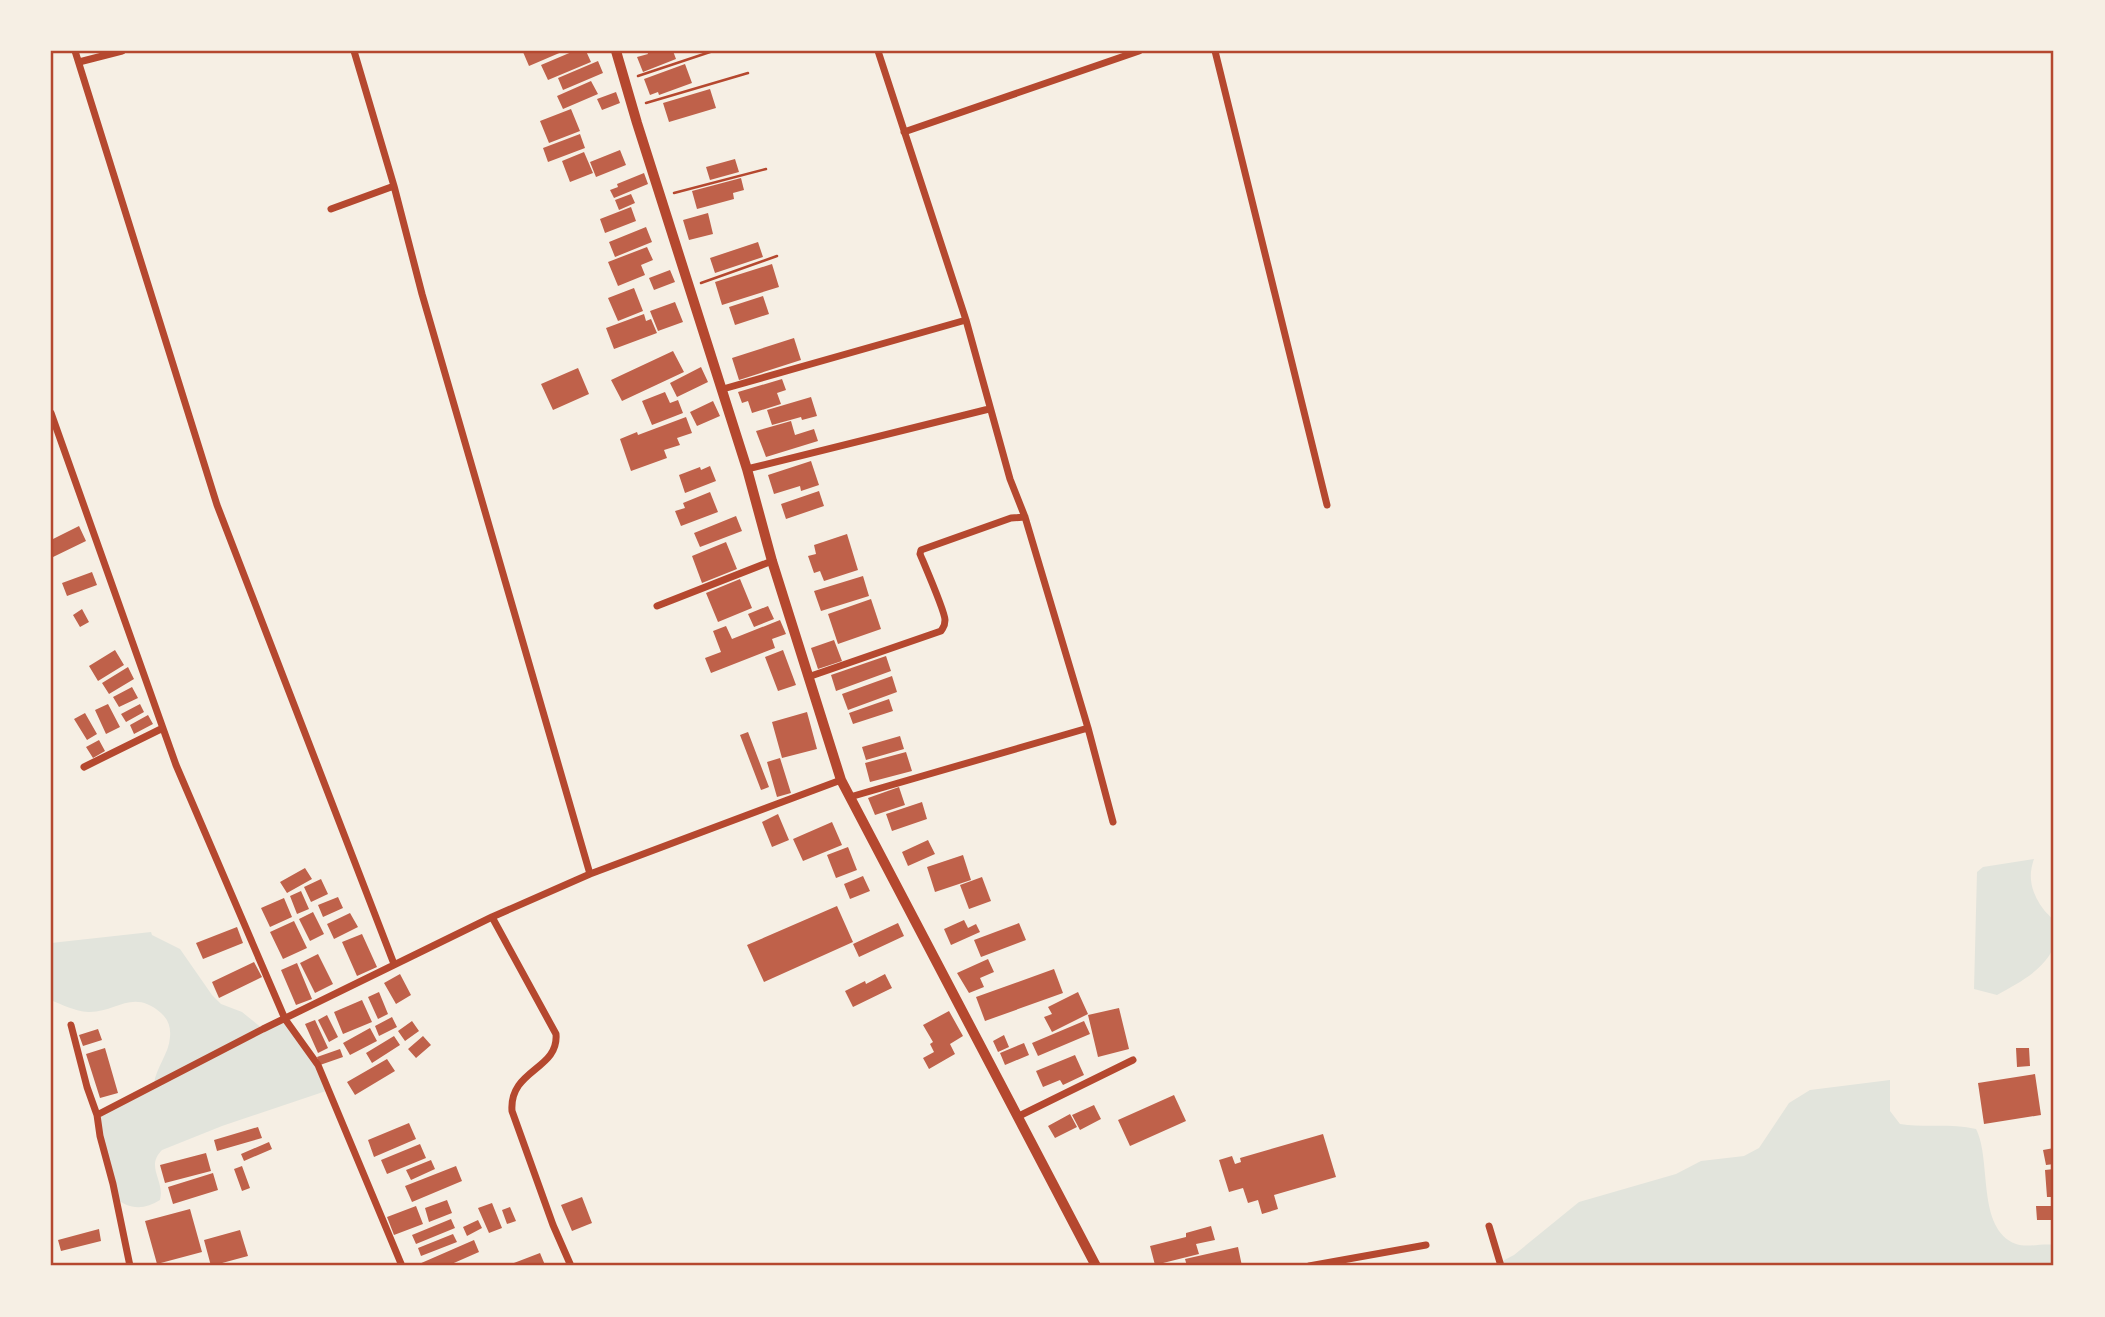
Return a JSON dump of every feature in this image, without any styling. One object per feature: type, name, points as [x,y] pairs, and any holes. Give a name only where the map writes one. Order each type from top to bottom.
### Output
[{"type":"main road","points":[[616,51],[723,389],[772,561],[841,780],[1096,1266]]},
{"type":"street","points":[[75,51],[217,505],[394,964]]},
{"type":"street","points":[[79,62],[122,51]]},
{"type":"street","points":[[354,51],[590,874]]},
{"type":"street","points":[[878,51],[966,320],[989,409],[1088,728],[1113,822]]},
{"type":"street","points":[[904,132],[1139,51]]},
{"type":"street","points":[[1215,51],[1327,505]]},
{"type":"street","points":[[331,209],[394,186]]},
{"type":"street","points":[[723,389],[966,320]]},
{"type":"street","points":[[747,469],[989,409]]},
{"type":"street","points":[[51,413],[161,729],[285,1019],[318,1065],[402,1266]]},
{"type":"street","points":[[808,677],[941,631],[945,621],[944,614],[924,566],[921,550],[1024,517]]},
{"type":"street","points":[[657,606],[772,561]]},
{"type":"street","points":[[850,797],[1088,728]]},
{"type":"street","points":[[84,767],[161,729]]},
{"type":"street","points":[[97,1115],[394,964],[492,918],[590,874],[841,780]]},
{"type":"street","points":[[492,918],[556,1034],[557,1044],[552,1053],[518,1085],[512,1096],[512,1111],[553,1225],[571,1266]]},
{"type":"street","points":[[71,1025],[97,1115],[130,1266]]},
{"type":"street","points":[[1019,1116],[1133,1060]]},
{"type":"street","points":[[1489,1226],[1501,1266]]},
{"type":"street","points":[[1309,1266],[1426,1245]]},
{"type":"path","points":[[625,80],[712,51]]},
{"type":"path","points":[[632,107],[748,73]]},
{"type":"path","points":[[661,197],[766,169]]},
{"type":"path","points":[[690,286],[778,256]]},
{"type":"shaded area","points":[[2034,859],[2032,886],[2040,904],[2053,921],[2056,936],[2053,948],[2030,975],[1997,995],[1974,989],[1977,872],[1983,867]]},
{"type":"shaded area","points":[[151,932],[180,949],[221,1004],[242,1012],[263,1029],[285,1019],[318,1065],[329,1090],[222,1126],[162,1150],[155,1162],[160,1200],[148,1206],[137,1207],[125,1204],[115,1197],[97,1119],[154,1084],[169,1043],[168,1024],[161,1013],[141,1002],[88,1012],[51,1000],[51,943]]},
{"type":"shaded area","points":[[1890,1080],[1890,1111],[1900,1124],[1976,1129],[1981,1142],[1987,1193],[1995,1224],[2003,1236],[2016,1244],[2054,1245],[2054,1266],[1493,1266],[1514,1255],[1579,1202],[1676,1174],[1701,1161],[1744,1156],[1759,1148],[1789,1103],[1810,1090]]},
{"type":"building","points":[[564,51],[529,66],[523,52]]},
{"type":"building","points":[[574,51],[586,51],[591,62],[548,80],[541,65]]},
{"type":"building","points":[[647,51],[673,51],[676,59],[643,72],[637,57],[648,54]]},
{"type":"building","points":[[598,61],[603,73],[563,90],[558,78]]},
{"type":"building","points":[[685,64],[692,83],[659,95],[658,92],[650,95],[644,79]]},
{"type":"building","points":[[591,81],[598,94],[563,109],[557,96]]},
{"type":"building","points":[[710,89],[716,108],[669,122],[663,103]]},
{"type":"building","points":[[616,92],[620,103],[602,110],[597,99]]},
{"type":"building","points":[[571,109],[580,131],[549,143],[540,121]]},
{"type":"building","points":[[580,134],[585,148],[548,162],[543,148]]},
{"type":"building","points":[[620,150],[626,165],[596,177],[590,162]]},
{"type":"building","points":[[584,152],[593,173],[570,182],[562,161]]},
{"type":"building","points":[[735,159],[739,172],[710,180],[706,167]]},
{"type":"building","points":[[644,173],[648,184],[614,198],[610,190],[618,187],[617,184]]},
{"type":"building","points":[[741,178],[744,190],[733,193],[734,199],[697,209],[692,191]]},
{"type":"building","points":[[631,194],[635,203],[619,210],[615,200]]},
{"type":"building","points":[[631,207],[636,221],[605,233],[600,219]]},
{"type":"building","points":[[708,213],[713,234],[689,240],[683,220]]},
{"type":"building","points":[[646,227],[652,242],[615,257],[609,242]]},
{"type":"building","points":[[758,242],[763,257],[715,273],[710,258]]},
{"type":"building","points":[[647,247],[653,260],[641,265],[645,275],[618,286],[608,262]]},
{"type":"building","points":[[772,264],[779,287],[722,305],[715,282]]},
{"type":"building","points":[[670,270],[675,282],[654,290],[649,278]]},
{"type":"building","points":[[634,288],[643,311],[618,321],[608,298]]},
{"type":"building","points":[[763,296],[769,314],[735,325],[729,307]]},
{"type":"building","points":[[675,302],[683,322],[658,331],[650,311]]},
{"type":"building","points":[[644,314],[646,321],[651,319],[657,333],[614,349],[606,328]]},
{"type":"building","points":[[794,338],[801,360],[739,380],[732,358]]},
{"type":"building","points":[[673,351],[684,372],[622,401],[611,380]]},
{"type":"building","points":[[701,367],[708,382],[677,397],[670,383]]},
{"type":"building","points":[[578,368],[589,394],[553,410],[541,384]]},
{"type":"building","points":[[782,379],[786,390],[777,393],[781,404],[752,413],[748,401],[742,403],[738,392]]},
{"type":"building","points":[[665,392],[670,403],[678,400],[683,413],[652,425],[642,401]]},
{"type":"building","points":[[811,397],[817,416],[802,420],[801,417],[772,425],[767,410]]},
{"type":"building","points":[[713,401],[720,416],[697,426],[690,412]]},
{"type":"building","points":[[686,417],[692,433],[677,438],[680,445],[664,450],[667,458],[631,471],[620,439]]},
{"type":"building","points":[[791,421],[795,435],[814,429],[818,441],[766,457],[756,431]]},
{"type":"building","points":[[811,461],[819,485],[801,491],[800,486],[774,494],[768,475]]},
{"type":"building","points":[[710,466],[716,481],[685,493],[679,475]]},
{"type":"building","points":[[819,491],[824,506],[786,519],[781,504]]},
{"type":"building","points":[[710,492],[718,512],[681,526],[675,511],[685,508],[683,503]]},
{"type":"building","points":[[736,516],[742,531],[700,547],[694,533]]},
{"type":"building","points":[[79,526],[86,541],[51,558],[51,540]]},
{"type":"building","points":[[847,534],[858,570],[824,581],[820,571],[814,573],[808,556],[816,554],[814,545]]},
{"type":"building","points":[[726,542],[737,569],[702,583],[692,556]]},
{"type":"building","points":[[92,572],[97,585],[67,596],[62,583]]},
{"type":"building","points":[[863,576],[869,596],[821,611],[814,591]]},
{"type":"building","points":[[740,579],[752,608],[718,622],[706,593]]},
{"type":"building","points":[[871,599],[881,629],[838,644],[828,614]]},
{"type":"building","points":[[768,606],[774,619],[754,627],[748,614]]},
{"type":"building","points":[[82,609],[89,622],[80,627],[73,615]]},
{"type":"building","points":[[780,620],[786,634],[772,639],[775,648],[711,673],[705,658],[721,652],[713,631],[726,626],[732,639]]},
{"type":"building","points":[[834,640],[842,661],[818,669],[811,648]]},
{"type":"building","points":[[115,650],[124,665],[98,681],[89,666]]},
{"type":"building","points":[[783,650],[796,685],[778,691],[765,657]]},
{"type":"building","points":[[886,656],[891,671],[836,691],[831,675]]},
{"type":"building","points":[[128,667],[134,679],[109,694],[102,683]]},
{"type":"building","points":[[892,676],[897,692],[848,710],[842,694]]},
{"type":"building","points":[[132,687],[138,698],[119,707],[113,697]]},
{"type":"building","points":[[889,699],[893,711],[853,724],[849,713]]},
{"type":"building","points":[[108,704],[120,727],[106,734],[95,710]]},
{"type":"building","points":[[140,704],[144,712],[126,722],[121,714]]},
{"type":"building","points":[[807,712],[817,749],[782,758],[772,722]]},
{"type":"building","points":[[85,713],[97,734],[87,740],[74,719]]},
{"type":"building","points":[[148,715],[153,724],[134,734],[130,725]]},
{"type":"building","points":[[748,732],[769,787],[761,790],[740,735]]},
{"type":"building","points":[[900,736],[904,749],[866,760],[862,747]]},
{"type":"building","points":[[99,740],[105,751],[93,758],[86,747]]},
{"type":"building","points":[[906,752],[912,771],[870,782],[865,763]]},
{"type":"building","points":[[780,758],[791,793],[777,797],[767,762]]},
{"type":"building","points":[[899,787],[905,805],[875,815],[868,798]]},
{"type":"building","points":[[922,802],[927,819],[892,831],[886,814]]},
{"type":"building","points":[[778,814],[789,840],[772,847],[762,822]]},
{"type":"building","points":[[832,822],[842,845],[803,861],[793,839]]},
{"type":"building","points":[[928,840],[935,854],[908,866],[902,852]]},
{"type":"building","points":[[848,847],[857,870],[836,878],[827,855]]},
{"type":"building","points":[[963,855],[971,880],[935,892],[927,867]]},
{"type":"building","points":[[305,868],[312,879],[287,893],[280,882]]},
{"type":"building","points":[[863,876],[870,891],[850,899],[844,884]]},
{"type":"building","points":[[982,877],[991,901],[969,909],[960,885]]},
{"type":"building","points":[[321,879],[328,894],[311,902],[304,887]]},
{"type":"building","points":[[301,891],[309,909],[297,914],[290,896]]},
{"type":"building","points":[[338,897],[343,908],[323,917],[318,905]]},
{"type":"building","points":[[284,898],[292,917],[270,927],[261,908]]},
{"type":"building","points":[[837,906],[853,942],[764,982],[747,945]]},
{"type":"building","points":[[313,912],[324,934],[310,941],[299,919]]},
{"type":"building","points":[[350,913],[358,927],[334,939],[327,924]]},
{"type":"building","points":[[964,920],[968,928],[976,924],[980,932],[951,945],[944,929]]},
{"type":"building","points":[[294,921],[307,948],[283,959],[270,932]]},
{"type":"building","points":[[898,923],[904,936],[859,957],[853,944]]},
{"type":"building","points":[[1019,923],[1026,940],[981,957],[974,940]]},
{"type":"building","points":[[237,927],[243,943],[203,959],[196,943]]},
{"type":"building","points":[[362,934],[377,967],[357,976],[342,942]]},
{"type":"building","points":[[318,954],[333,984],[315,993],[300,963]]},
{"type":"building","points":[[988,959],[994,972],[980,978],[984,987],[969,993],[957,973]]},
{"type":"building","points":[[254,962],[262,977],[219,998],[212,982]]},
{"type":"building","points":[[297,963],[312,999],[296,1005],[281,970]]},
{"type":"building","points":[[1054,969],[1063,993],[985,1021],[976,997]]},
{"type":"building","points":[[400,974],[411,995],[396,1004],[384,983]]},
{"type":"building","points":[[885,974],[892,988],[853,1007],[845,991]]},
{"type":"building","points":[[379,992],[388,1014],[378,1019],[368,997]]},
{"type":"building","points":[[1078,992],[1088,1014],[1052,1032],[1044,1017],[1052,1014],[1048,1007]]},
{"type":"building","points":[[362,1000],[372,1022],[343,1034],[334,1012]]},
{"type":"building","points":[[1119,1008],[1129,1049],[1098,1057],[1088,1015]]},
{"type":"building","points":[[949,1011],[963,1036],[950,1044],[955,1054],[929,1069],[923,1058],[934,1052],[930,1044],[933,1042],[923,1025]]},
{"type":"building","points":[[327,1015],[338,1037],[329,1042],[318,1020]]},
{"type":"building","points":[[392,1017],[397,1027],[379,1036],[375,1026]]},
{"type":"building","points":[[315,1020],[328,1048],[318,1053],[305,1024]]},
{"type":"building","points":[[412,1021],[419,1031],[405,1041],[398,1031]]},
{"type":"building","points":[[1084,1021],[1090,1034],[1038,1056],[1032,1043]]},
{"type":"building","points":[[370,1028],[377,1041],[350,1055],[343,1043]]},
{"type":"building","points":[[98,1029],[102,1040],[83,1046],[79,1035]]},
{"type":"building","points":[[1004,1035],[1009,1047],[998,1052],[993,1041]]},
{"type":"building","points":[[394,1036],[400,1045],[372,1063],[366,1053]]},
{"type":"building","points":[[423,1036],[431,1045],[416,1058],[408,1049]]},
{"type":"building","points":[[1024,1043],[1029,1055],[1005,1065],[1000,1053]]},
{"type":"building","points":[[105,1048],[118,1093],[100,1098],[86,1054]]},
{"type":"building","points":[[2016,1048],[2029,1048],[2030,1066],[2017,1067]]},
{"type":"building","points":[[340,1049],[343,1057],[320,1065],[317,1057]]},
{"type":"building","points":[[1075,1055],[1084,1075],[1063,1085],[1060,1080],[1043,1087],[1036,1071]]},
{"type":"building","points":[[387,1059],[395,1071],[355,1095],[347,1082]]},
{"type":"building","points":[[2035,1074],[2041,1115],[1984,1124],[1978,1083]]},
{"type":"building","points":[[1174,1095],[1186,1121],[1130,1146],[1118,1120]]},
{"type":"building","points":[[1094,1105],[1101,1119],[1080,1130],[1072,1115]]},
{"type":"building","points":[[1070,1114],[1077,1127],[1055,1138],[1048,1126]]},
{"type":"building","points":[[409,1123],[416,1139],[374,1157],[368,1140]]},
{"type":"building","points":[[258,1127],[262,1138],[217,1151],[214,1140]]},
{"type":"building","points":[[1323,1134],[1336,1177],[1274,1195],[1278,1209],[1262,1214],[1258,1200],[1248,1203],[1243,1188],[1229,1192],[1219,1160],[1232,1156],[1235,1164],[1241,1162],[1240,1158]]},
{"type":"building","points":[[269,1142],[272,1149],[244,1161],[241,1154]]},
{"type":"building","points":[[420,1144],[426,1158],[387,1174],[381,1160]]},
{"type":"building","points":[[2054,1148],[2054,1164],[2046,1165],[2043,1150]]},
{"type":"building","points":[[206,1153],[211,1171],[165,1183],[160,1165]]},
{"type":"building","points":[[431,1160],[435,1169],[411,1180],[406,1170]]},
{"type":"building","points":[[242,1166],[250,1188],[242,1191],[234,1169]]},
{"type":"building","points":[[456,1166],[462,1181],[412,1202],[405,1186]]},
{"type":"building","points":[[2054,1169],[2054,1197],[2047,1197],[2045,1170]]},
{"type":"building","points":[[213,1173],[218,1190],[173,1204],[168,1187]]},
{"type":"building","points":[[582,1197],[592,1223],[572,1231],[561,1205]]},
{"type":"building","points":[[447,1200],[452,1213],[429,1222],[425,1208]]},
{"type":"building","points":[[492,1203],[502,1228],[489,1233],[478,1208]]},
{"type":"building","points":[[416,1206],[423,1224],[394,1235],[387,1217]]},
{"type":"building","points":[[2036,1206],[2054,1206],[2054,1220],[2037,1220]]},
{"type":"building","points":[[510,1207],[516,1221],[507,1224],[502,1210]]},
{"type":"building","points":[[190,1209],[202,1252],[157,1264],[145,1221]]},
{"type":"building","points":[[451,1219],[455,1228],[416,1244],[412,1235]]},
{"type":"building","points":[[478,1220],[482,1228],[467,1236],[463,1227]]},
{"type":"building","points":[[1211,1226],[1215,1240],[1196,1244],[1199,1254],[1155,1265],[1150,1246],[1186,1237],[1186,1233]]},
{"type":"building","points":[[99,1229],[101,1241],[61,1251],[58,1240]]},
{"type":"building","points":[[240,1230],[248,1256],[211,1266],[204,1240]]},
{"type":"building","points":[[453,1234],[457,1242],[421,1256],[418,1248]]},
{"type":"building","points":[[474,1240],[479,1252],[447,1266],[419,1264]]},
{"type":"building","points":[[1238,1247],[1242,1266],[1187,1266],[1185,1259]]},
{"type":"building","points":[[540,1253],[545,1265],[506,1266]]}]
